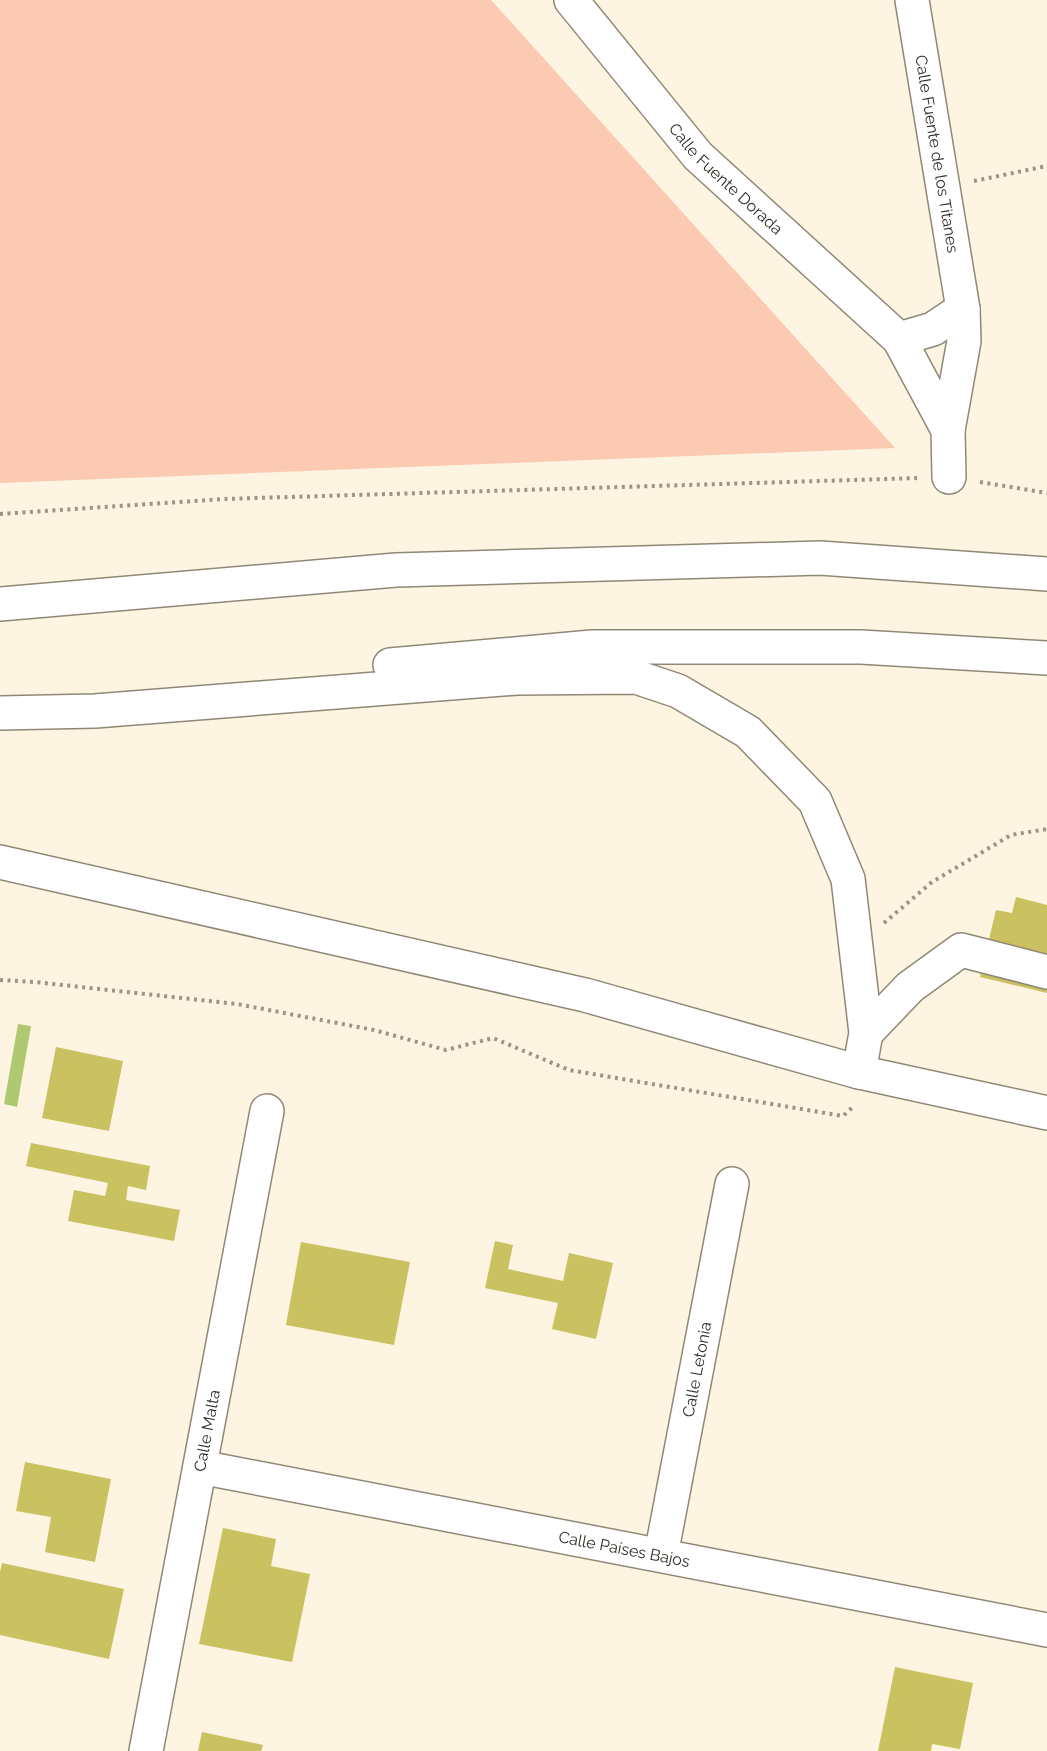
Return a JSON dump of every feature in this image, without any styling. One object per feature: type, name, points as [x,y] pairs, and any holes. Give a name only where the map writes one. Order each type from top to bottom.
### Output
[{"type":"main road","name":"Calle Fuente Dorada","points":[[570,0],[698,156],[899,339],[948,430]]},
{"type":"main road","name":"Calle Fuente de los Titanes","points":[[912,0],[963,309],[964,341],[948,430],[949,477]]},
{"type":"main road","points":[[899,339],[933,329],[963,309]]},
{"type":"main road","points":[[0,604],[396,570],[820,558],[1047,574]]},
{"type":"main road","points":[[0,699],[592,647],[861,647],[1047,658]]},
{"type":"main road","points":[[0,712],[95,711],[517,678],[636,678],[678,691],[748,732],[815,801],[848,879],[867,1033],[859,1072]]},
{"type":"main road","points":[[0,862],[585,995],[859,1072],[1047,1113]]},
{"type":"main road","points":[[867,1033],[910,987],[961,950],[1047,972]]},
{"type":"main road","name":"Calle Malta","points":[[146,1751],[267,1111]]},
{"type":"main road","name":"Calle Letonia","points":[[662,1555],[732,1184]]},
{"type":"main road","name":"Calle Países Bajos","points":[[200,1467],[1047,1630]]},
{"type":"path","points":[[944,187],[1047,166]]},
{"type":"path","points":[[0,514],[223,500],[949,477],[1047,493]]},
{"type":"path","points":[[856,947],[932,882],[1011,836],[1047,829]]},
{"type":"path","points":[[0,980],[237,1004],[374,1029],[446,1050],[493,1038],[569,1070],[843,1116],[858,1102],[859,1072]]},
{"type":"shaded area","points":[[0,0],[491,0],[895,448],[0,483]]},
{"type":"shaded area","points":[[18,1024],[31,1026],[17,1107],[4,1104]]},
{"type":"building","points":[[1016,897],[1047,905],[1047,993],[980,977],[996,910],[1012,913]]},
{"type":"building","points":[[56,1047],[123,1061],[109,1131],[42,1118]]},
{"type":"building","points":[[31,1143],[150,1166],[146,1190],[128,1186],[126,1200],[180,1210],[174,1241],[68,1221],[74,1190],[105,1196],[108,1183],[26,1166]]},
{"type":"building","points":[[495,1241],[513,1245],[508,1269],[563,1281],[569,1253],[613,1263],[596,1339],[552,1329],[558,1303],[485,1288]]},
{"type":"building","points":[[301,1242],[410,1262],[394,1345],[286,1325]]},
{"type":"building","points":[[25,1462],[111,1479],[95,1562],[45,1552],[51,1517],[16,1511]]},
{"type":"building","points":[[223,1528],[276,1539],[271,1566],[310,1574],[292,1662],[199,1644]]},
{"type":"building","points":[[2,1563],[124,1589],[109,1659],[0,1635]]},
{"type":"building","points":[[895,1667],[973,1683],[960,1749],[932,1744],[931,1751],[878,1751]]},
{"type":"building","points":[[202,1732],[263,1745],[261,1751],[198,1751]]}]
